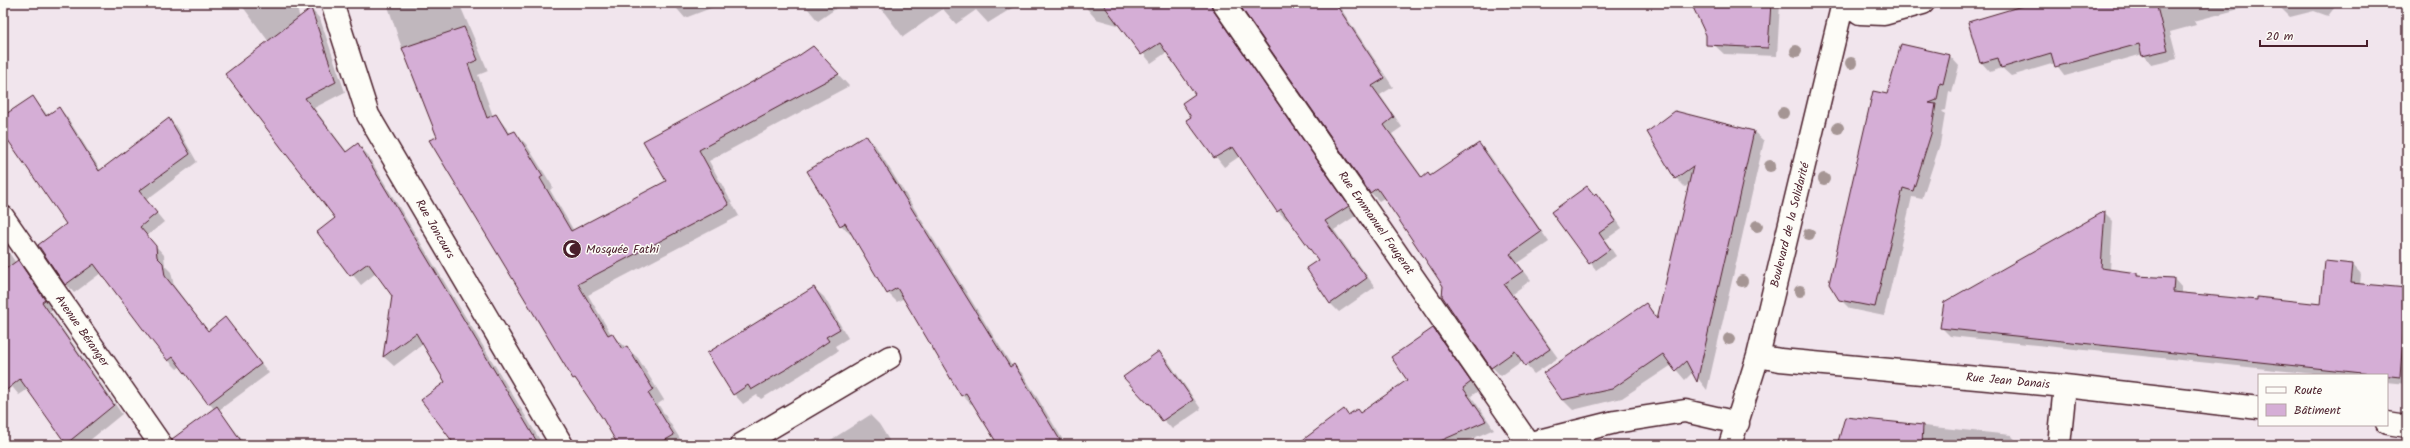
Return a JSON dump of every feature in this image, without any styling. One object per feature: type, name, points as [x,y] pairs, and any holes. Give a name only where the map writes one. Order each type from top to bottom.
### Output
[{"type":"street","name":"Rue Joncours","points":[[332,3],[368,115],[562,445]]},
{"type":"street","name":"Rue Emmanuel Fougerat","points":[[1223,3],[1525,444]]},
{"type":"street","name":"Boulevard de la Solidarité","points":[[1730,445],[1758,356],[1844,3]]},
{"type":"street","points":[[1847,3],[1860,13],[1884,14],[1923,3]]},
{"type":"street","name":"Avenue Béranger","points":[[3,217],[161,445]]},
{"type":"street","name":"Rue Jean Danais","points":[[1758,356],[1780,360],[2064,386],[2258,408]]},
{"type":"street","points":[[741,445],[890,357]]},
{"type":"street","points":[[2059,445],[2064,386]]},
{"type":"street","points":[[1525,444],[1615,422],[1685,412],[1738,423]]},
{"type":"street","points":[[2388,423],[2407,426]]},
{"type":"building","points":[[1102,3],[1211,3],[1213,10],[1349,206],[1325,221],[1367,278],[1330,304],[1306,268],[1318,260],[1281,209],[1277,212],[1233,147],[1214,158],[1186,120],[1191,117],[1182,103],[1195,94],[1160,43],[1141,55]]},
{"type":"building","points":[[1238,3],[1335,3],[1385,78],[1372,86],[1394,117],[1384,125],[1422,178],[1428,173],[1430,176],[1479,143],[1541,232],[1510,254],[1523,271],[1504,284],[1550,349],[1525,366],[1515,351],[1491,368],[1442,296],[1443,286],[1377,188],[1370,193]]},
{"type":"building","points":[[1691,3],[1771,3],[1768,48],[1706,45],[1706,35]]},
{"type":"building","points":[[2032,3],[2156,3],[2168,50],[2142,56],[2139,44],[2055,67],[2051,53],[2001,68],[1998,58],[1980,63],[1968,22]]},
{"type":"building","points":[[311,8],[336,82],[305,98],[346,152],[358,143],[539,445],[455,445],[421,400],[445,382],[416,333],[383,357],[392,296],[368,263],[350,276],[317,232],[335,218],[225,74]]},
{"type":"building","points":[[464,27],[478,60],[468,64],[487,118],[496,114],[508,134],[515,131],[543,176],[540,178],[571,231],[666,181],[643,141],[791,61],[813,46],[839,74],[699,150],[729,205],[578,284],[608,335],[612,333],[622,349],[627,346],[653,389],[648,393],[674,435],[657,445],[618,445],[603,419],[575,378],[573,379],[429,140],[437,137],[402,48]]},
{"type":"building","points":[[1901,44],[1950,55],[1943,84],[1940,83],[1937,100],[1929,103],[1936,104],[1931,134],[1913,191],[1903,188],[1875,307],[1839,300],[1829,284],[1873,91],[1887,94]]},
{"type":"building","points":[[33,96],[46,116],[59,107],[99,171],[169,118],[190,154],[139,191],[157,213],[140,227],[156,246],[157,257],[163,263],[165,276],[208,331],[225,317],[261,364],[208,404],[173,357],[168,361],[94,264],[65,285],[38,245],[66,224],[3,133],[3,116]]},
{"type":"building","points":[[1675,111],[1754,131],[1697,382],[1686,361],[1675,371],[1663,354],[1612,389],[1562,400],[1543,373],[1646,303],[1657,319],[1693,166],[1675,179],[1647,132]]},
{"type":"building","points":[[866,135],[1010,367],[1014,364],[1063,445],[998,445],[966,393],[961,396],[897,288],[887,294],[845,223],[840,226],[807,171]]},
{"type":"building","points":[[1587,186],[1594,195],[1596,193],[1616,221],[1599,233],[1610,249],[1589,264],[1551,212]]},
{"type":"building","points":[[2105,211],[2101,268],[2137,273],[2137,276],[2174,278],[2173,292],[2257,300],[2257,297],[2321,304],[2325,261],[2353,264],[2351,283],[2407,288],[2400,377],[2388,376],[2388,374],[2372,374],[1940,328],[1944,302]]},
{"type":"building","points":[[18,260],[45,300],[42,302],[114,405],[66,444],[20,379],[3,393],[3,271]]},
{"type":"building","points":[[814,287],[840,329],[826,337],[829,341],[790,367],[751,390],[748,385],[733,395],[707,353]]},
{"type":"building","points":[[1433,328],[1471,382],[1463,388],[1486,421],[1431,445],[1296,445],[1344,409],[1348,415],[1357,409],[1360,413],[1407,380],[1391,357]]},
{"type":"building","points":[[1159,351],[1193,400],[1162,421],[1149,403],[1148,404],[1123,377]]},
{"type":"building","points":[[217,406],[244,445],[173,445],[172,439]]},
{"type":"building","points":[[1845,417],[1923,425],[1922,445],[1837,445]]},
{"type":"place","name":"Mosquée Fathi","points":[[572,249]]}]
